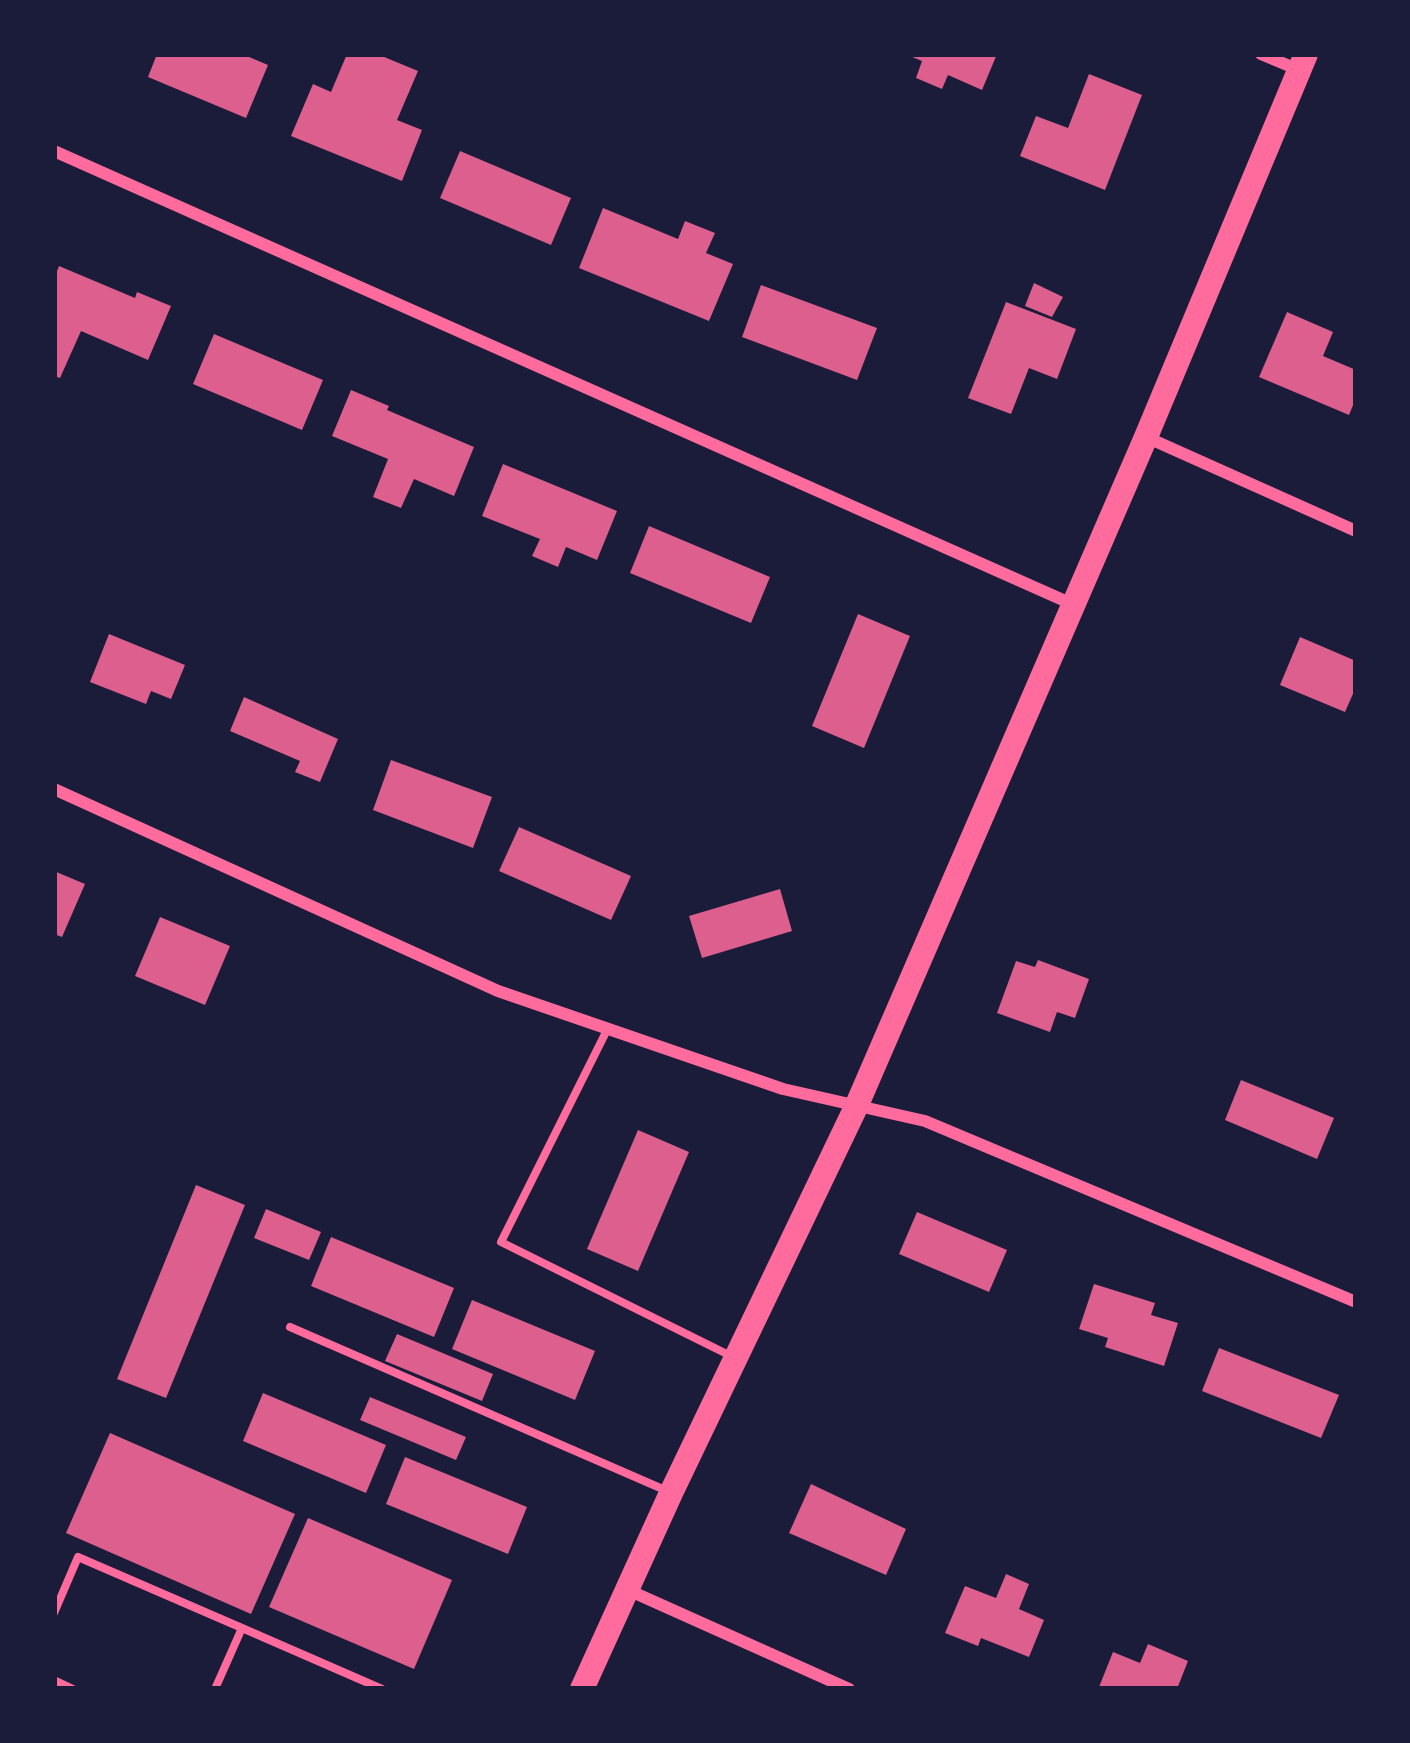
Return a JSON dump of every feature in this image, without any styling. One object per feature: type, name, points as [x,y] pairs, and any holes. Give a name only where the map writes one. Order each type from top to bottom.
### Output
[{"type":"main road","points":[[582,1689],[856,1107],[1303,62]]},
{"type":"street","points":[[1261,54],[1303,62]]},
{"type":"street","points":[[54,151],[1072,604]]},
{"type":"street","points":[[1146,437],[1356,531]]},
{"type":"street","points":[[54,789],[498,991],[783,1088],[925,1121],[1356,1302]]},
{"type":"street","points":[[628,1590],[849,1689]]},
{"type":"lane","points":[[608,1028],[502,1242],[736,1358]]},
{"type":"lane","points":[[290,1327],[671,1493]]},
{"type":"lane","points":[[54,1612],[78,1557],[382,1689]]},
{"type":"lane","points":[[215,1689],[242,1628]]},
{"type":"lane","points":[[54,1680],[73,1689]]},
{"type":"building","points":[[157,54],[242,54],[268,65],[246,118],[148,77]]},
{"type":"building","points":[[347,54],[377,54],[418,71],[397,120],[422,130],[402,181],[291,136],[313,84],[331,92]]},
{"type":"building","points":[[905,54],[997,54],[982,90],[948,75],[942,89],[916,78],[922,61]]},
{"type":"building","points":[[1089,74],[1142,95],[1105,190],[1020,156],[1036,116],[1068,128]]},
{"type":"building","points":[[460,151],[571,198],[551,245],[440,198]]},
{"type":"building","points":[[603,208],[678,239],[685,221],[715,233],[706,253],[733,264],[709,321],[579,268]]},
{"type":"building","points":[[59,266],[135,298],[137,292],[171,306],[148,360],[81,331],[60,378],[54,376],[54,279]]},
{"type":"building","points":[[1034,283],[1063,297],[1052,317],[1025,306]]},
{"type":"building","points":[[761,285],[877,328],[857,380],[742,337]]},
{"type":"building","points":[[1006,302],[1076,329],[1057,379],[1029,368],[1011,414],[968,398]]},
{"type":"building","points":[[1287,312],[1333,332],[1323,356],[1356,370],[1356,398],[1349,415],[1259,377]]},
{"type":"building","points":[[214,334],[323,380],[302,430],[193,384]]},
{"type":"building","points":[[351,390],[474,447],[454,496],[414,479],[401,508],[373,497],[388,459],[332,436]]},
{"type":"building","points":[[503,464],[617,511],[597,560],[566,547],[558,567],[532,556],[540,539],[482,516]]},
{"type":"building","points":[[649,526],[770,577],[751,623],[630,573]]},
{"type":"building","points":[[858,614],[910,636],[864,748],[812,726]]},
{"type":"building","points":[[109,634],[185,665],[171,699],[151,691],[146,704],[90,682]]},
{"type":"building","points":[[1300,637],[1356,661],[1356,687],[1345,712],[1280,685]]},
{"type":"building","points":[[244,697],[338,739],[320,782],[295,772],[300,761],[230,731]]},
{"type":"building","points":[[391,760],[492,797],[473,848],[373,810]]},
{"type":"building","points":[[519,827],[631,876],[611,920],[499,871]]},
{"type":"building","points":[[54,871],[85,884],[62,937],[54,934]]},
{"type":"building","points":[[780,889],[792,931],[702,958],[689,916]]},
{"type":"building","points":[[160,917],[230,946],[205,1005],[135,976]]},
{"type":"building","points":[[1038,960],[1089,979],[1075,1018],[1057,1012],[1050,1032],[997,1013],[1016,961],[1035,967]]},
{"type":"building","points":[[1241,1080],[1334,1118],[1317,1159],[1225,1120]]},
{"type":"building","points":[[638,1130],[689,1152],[638,1271],[587,1249]]},
{"type":"building","points":[[196,1185],[245,1205],[166,1398],[117,1379]]},
{"type":"building","points":[[266,1209],[321,1232],[309,1260],[254,1238]]},
{"type":"building","points":[[917,1212],[1007,1250],[989,1292],[899,1254]]},
{"type":"building","points":[[331,1237],[454,1288],[434,1337],[311,1286]]},
{"type":"building","points":[[1094,1284],[1155,1303],[1151,1315],[1178,1323],[1164,1366],[1105,1347],[1108,1338],[1079,1329]]},
{"type":"building","points":[[472,1300],[595,1351],[575,1400],[452,1349]]},
{"type":"building","points":[[397,1334],[493,1374],[482,1401],[385,1361]]},
{"type":"building","points":[[1219,1348],[1339,1395],[1321,1438],[1202,1391]]},
{"type":"building","points":[[263,1393],[386,1445],[366,1493],[243,1441]]},
{"type":"building","points":[[370,1397],[466,1437],[456,1460],[360,1420]]},
{"type":"building","points":[[110,1433],[295,1514],[251,1614],[66,1533]]},
{"type":"building","points":[[405,1457],[527,1507],[508,1554],[386,1504]]},
{"type":"building","points":[[811,1484],[906,1529],[886,1575],[789,1533]]},
{"type":"building","points":[[308,1518],[452,1580],[414,1669],[269,1607]]},
{"type":"building","points":[[1006,1574],[1029,1584],[1019,1609],[1044,1620],[1029,1657],[981,1638],[978,1646],[945,1633],[965,1586],[996,1598]]},
{"type":"building","points":[[1148,1644],[1188,1661],[1177,1689],[1099,1687],[1113,1652],[1140,1663]]}]
